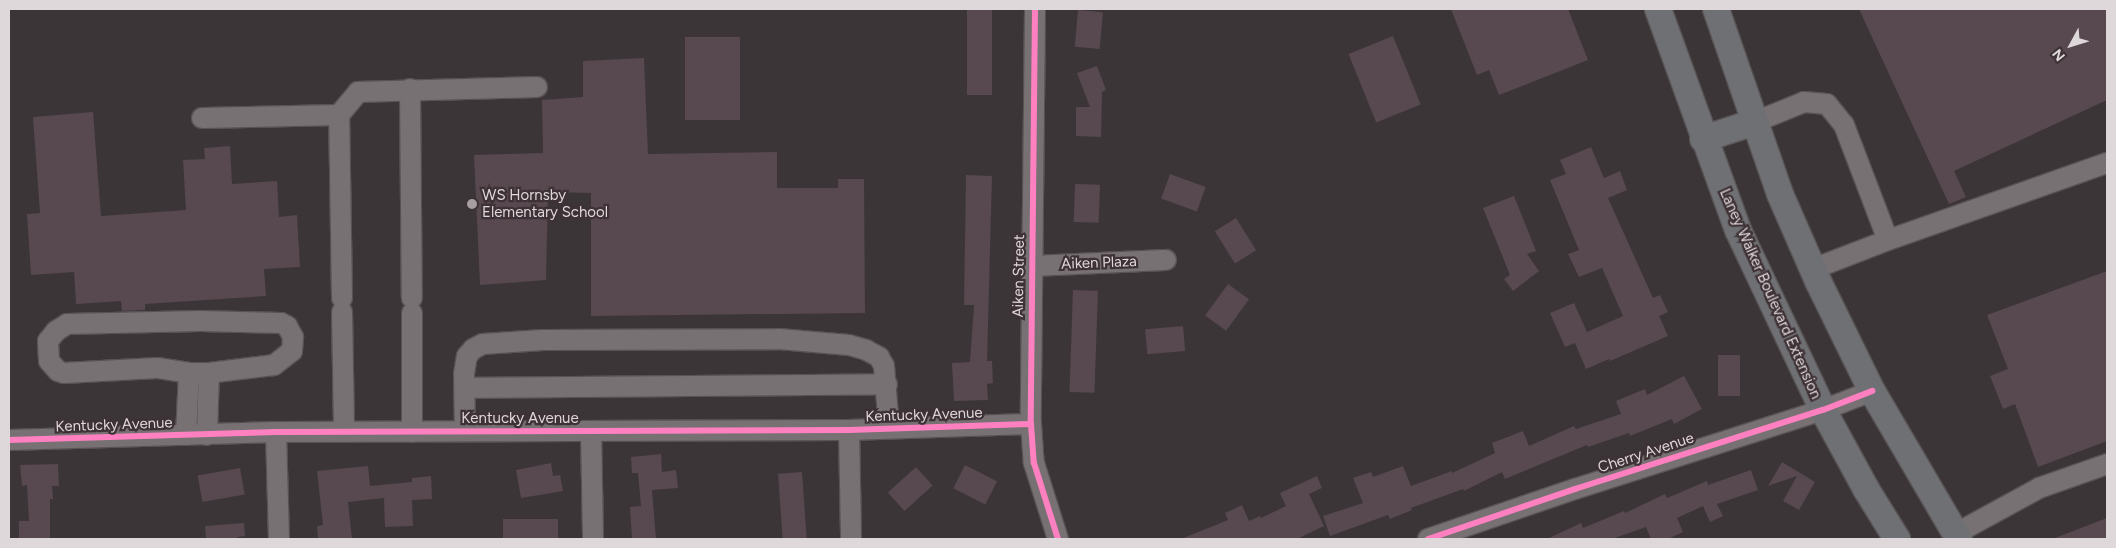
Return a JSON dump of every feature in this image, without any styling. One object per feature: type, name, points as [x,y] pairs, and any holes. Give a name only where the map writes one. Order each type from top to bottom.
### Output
[{"type":"main road","name":"Laney Walker Boulevard Extension","points":[[1658,9],[1703,139],[1738,230],[1823,410],[1866,489],[1897,539]]},
{"type":"main road","points":[[1716,9],[1780,194],[1813,269],[1872,391],[1957,537]]},
{"type":"main road","points":[[1703,139],[1755,122]]},
{"type":"street","name":"Aiken Street","points":[[1035,9],[1030,424],[1034,463],[1058,539]]},
{"type":"street","points":[[344,432],[340,115],[358,92],[410,89],[537,87]]},
{"type":"street","points":[[410,89],[412,432]]},
{"type":"street","points":[[1755,122],[1804,102],[1827,104],[1844,125],[1888,240]]},
{"type":"street","points":[[202,118],[340,115]]},
{"type":"street","points":[[1813,269],[1888,240],[2107,163]]},
{"type":"street","name":"Aiken Plaza","points":[[1032,266],[1166,260]]},
{"type":"street","points":[[200,321],[281,323],[287,326],[294,337],[292,351],[274,364],[209,374],[157,368],[64,373],[58,371],[50,361],[48,341],[56,331],[67,324],[200,321]]},
{"type":"street","points":[[465,431],[467,356],[473,349],[483,344],[543,340],[779,339],[849,345],[866,350],[879,357],[884,366],[889,428]]},
{"type":"street","points":[[186,435],[189,373]]},
{"type":"street","points":[[207,434],[209,374]]},
{"type":"street","points":[[465,388],[886,384]]},
{"type":"street","name":"Cherry Avenue","points":[[1428,539],[1575,489],[1823,410],[1872,391]]},
{"type":"street","name":"Kentucky Avenue","points":[[9,440],[276,432],[849,430],[1030,424]]},
{"type":"street","points":[[849,430],[851,539]]},
{"type":"street","points":[[591,431],[593,539]]},
{"type":"street","points":[[276,432],[280,539]]},
{"type":"street","points":[[1957,537],[2039,488],[2107,464]]},
{"type":"building","points":[[967,9],[992,9],[992,95],[967,95]]},
{"type":"building","points":[[1451,9],[1568,9],[1588,60],[1499,95],[1489,70],[1477,75]]},
{"type":"building","points":[[1859,9],[2107,9],[2107,100],[1954,171],[1966,197],[1949,204]]},
{"type":"building","points":[[1078,10],[1103,12],[1100,49],[1075,47]]},
{"type":"building","points":[[1393,36],[1421,105],[1376,123],[1348,54]]},
{"type":"building","points":[[685,37],[740,37],[740,120],[685,120]]},
{"type":"building","points":[[644,58],[648,154],[777,152],[777,188],[838,188],[838,179],[864,179],[865,313],[591,316],[591,193],[548,192],[546,280],[480,285],[474,155],[543,153],[542,100],[583,97],[583,61]]},
{"type":"building","points":[[1097,66],[1106,90],[1102,92],[1101,137],[1076,136],[1076,107],[1090,107],[1077,73]]},
{"type":"building","points":[[93,112],[101,216],[186,210],[183,160],[205,159],[204,148],[230,146],[232,184],[277,181],[279,217],[297,215],[300,267],[264,269],[266,296],[145,304],[145,310],[122,311],[121,301],[76,304],[74,272],[31,275],[27,214],[40,213],[33,117]]},
{"type":"building","points":[[1591,147],[1604,178],[1620,171],[1627,190],[1608,198],[1653,298],[1660,295],[1668,312],[1659,316],[1668,336],[1610,361],[1609,359],[1586,369],[1575,343],[1565,347],[1550,313],[1574,303],[1587,332],[1623,316],[1602,268],[1579,277],[1568,254],[1579,250],[1550,180],[1566,174],[1560,160]]},
{"type":"building","points":[[1170,174],[1206,187],[1197,211],[1161,198]]},
{"type":"building","points":[[966,175],[992,176],[987,361],[992,361],[993,383],[987,384],[988,400],[954,401],[952,363],[970,362],[974,305],[964,305]]},
{"type":"building","points":[[1075,184],[1100,185],[1099,223],[1074,222]]},
{"type":"building","points":[[1514,196],[1536,251],[1527,254],[1539,271],[1513,291],[1504,279],[1510,275],[1483,208]]},
{"type":"building","points":[[1236,218],[1256,250],[1235,263],[1215,231]]},
{"type":"building","points":[[2107,271],[2107,441],[2038,467],[2015,404],[2003,409],[1990,376],[2008,369],[1987,315]]},
{"type":"building","points":[[1228,284],[1249,299],[1226,331],[1205,316]]},
{"type":"building","points":[[1073,290],[1098,291],[1094,393],[1069,392]]},
{"type":"building","points":[[1183,326],[1185,351],[1147,354],[1145,329]]},
{"type":"building","points":[[1718,355],[1740,355],[1740,396],[1718,396]]},
{"type":"building","points":[[1684,376],[1702,409],[1674,424],[1672,419],[1630,436],[1629,433],[1588,447],[1587,445],[1505,479],[1502,472],[1464,491],[1463,489],[1411,508],[1412,510],[1390,519],[1388,515],[1330,536],[1323,516],[1363,503],[1353,478],[1371,472],[1373,477],[1403,466],[1411,486],[1452,471],[1452,473],[1495,453],[1492,443],[1523,431],[1529,446],[1574,426],[1576,429],[1621,414],[1616,401],[1645,389],[1647,395]]},
{"type":"building","points":[[661,454],[662,472],[676,470],[678,488],[652,490],[656,539],[632,539],[630,507],[641,506],[638,473],[632,473],[631,457]]},
{"type":"building","points":[[1782,462],[1815,482],[1799,510],[1783,501],[1797,476],[1768,486]]},
{"type":"building","points":[[551,463],[553,476],[560,475],[563,491],[521,498],[516,470]]},
{"type":"building","points":[[58,464],[59,486],[52,486],[53,499],[50,499],[50,539],[19,539],[19,521],[29,521],[27,485],[22,486],[20,465]]},
{"type":"building","points":[[965,465],[997,481],[985,505],[953,488]]},
{"type":"building","points":[[368,466],[370,486],[412,482],[412,478],[431,476],[432,499],[412,500],[413,526],[385,527],[384,498],[348,502],[352,539],[318,539],[317,526],[323,525],[317,471]]},
{"type":"building","points":[[916,467],[933,486],[904,511],[888,492]]},
{"type":"building","points":[[240,468],[245,495],[202,502],[198,475]]},
{"type":"building","points":[[1751,470],[1758,490],[1717,504],[1723,516],[1710,522],[1703,506],[1677,518],[1683,532],[1668,539],[1651,539],[1646,527],[1612,539],[1547,539],[1581,523],[1583,528],[1624,511],[1625,513],[1665,494],[1667,498],[1707,481],[1708,485]]},
{"type":"building","points":[[802,472],[807,539],[783,539],[778,474]]},
{"type":"building","points":[[1317,476],[1322,488],[1309,494],[1324,526],[1297,539],[1181,539],[1228,520],[1225,513],[1242,505],[1249,521],[1260,516],[1261,518],[1286,506],[1280,493]]},
{"type":"building","points":[[2107,518],[2107,539],[2055,539],[2055,538]]},
{"type":"building","points":[[503,519],[558,519],[558,539],[503,539]]},
{"type":"building","points":[[244,523],[245,536],[238,537],[238,539],[206,539],[205,526]]},
{"type":"cycle path","points":[[1035,9],[1031,424],[1034,463],[1058,539]]},
{"type":"cycle path","points":[[1428,539],[1575,489],[1823,410],[1872,391]]},
{"type":"cycle path","points":[[9,440],[276,432],[849,430],[1031,424]]},
{"type":"place","name":"WS Hornsby Elementary School","points":[[472,204]]}]
